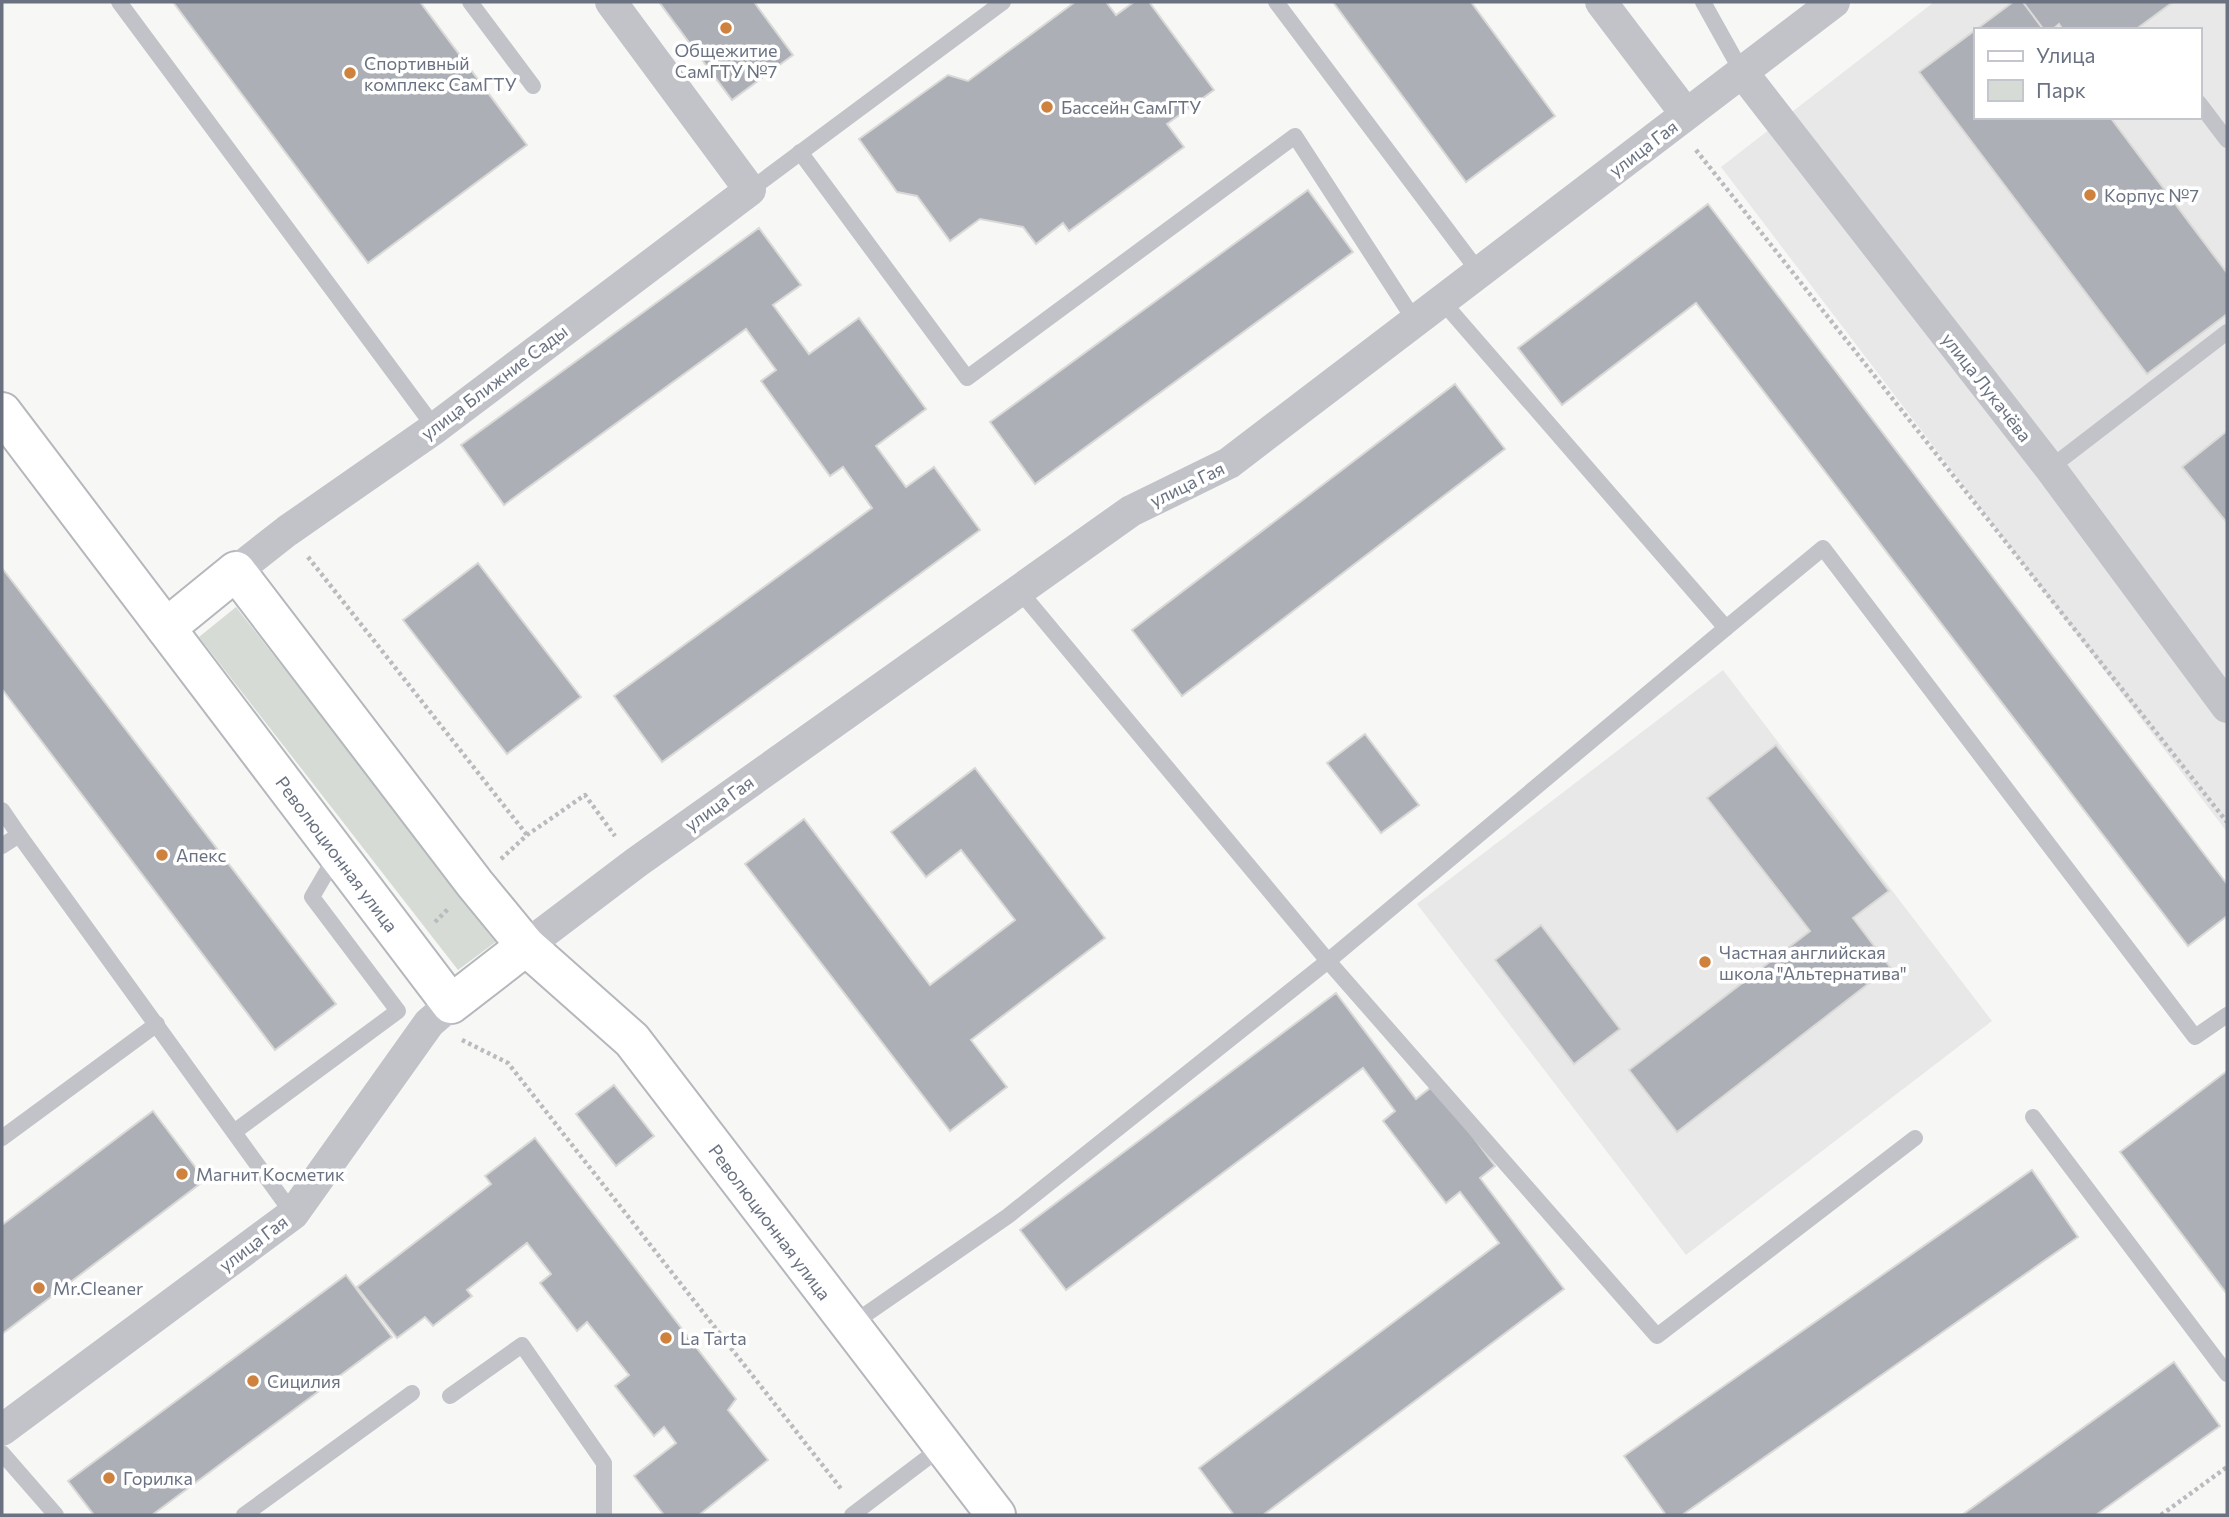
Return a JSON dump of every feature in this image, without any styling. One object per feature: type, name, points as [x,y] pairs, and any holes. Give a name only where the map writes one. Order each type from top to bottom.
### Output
[{"type":"main road","name":"Революционная улица","points":[[2,412],[451,1004]]},
{"type":"main road","name":"Революционная улица","points":[[236,571],[475,884],[526,946],[632,1040],[996,1515]]},
{"type":"main road","points":[[166,628],[236,571]]},
{"type":"main road","points":[[451,1004],[526,946]]},
{"type":"street","points":[[611,2],[750,190]]},
{"type":"street","points":[[1601,2],[1680,119]]},
{"type":"street","name":"улица Гая","points":[[526,946],[637,862],[1018,589],[1132,511],[1229,463],[1834,2]]},
{"type":"street","name":"улица Лукачёва","points":[[1742,72],[2050,468],[2227,707]]},
{"type":"street","name":"улица Ближние Сады","points":[[236,571],[288,531],[435,428],[750,190]]},
{"type":"street","name":"улица Гая","points":[[2,1430],[293,1214],[429,1023],[451,1004]]},
{"type":"lane","points":[[119,2],[435,428]]},
{"type":"lane","points":[[470,2],[533,86]]},
{"type":"lane","points":[[750,190],[1003,2]]},
{"type":"lane","points":[[1276,2],[1479,272]]},
{"type":"lane","points":[[1703,2],[1742,72]]},
{"type":"lane","points":[[2201,106],[2227,140]]},
{"type":"lane","points":[[800,152],[967,378],[1295,136],[1415,321]]},
{"type":"lane","points":[[1443,301],[1726,628]]},
{"type":"lane","points":[[2050,468],[2227,332]]},
{"type":"lane","points":[[849,1326],[1008,1216],[1328,961],[1823,548],[2195,1037],[2227,1015]]},
{"type":"lane","points":[[1018,589],[1328,961],[1657,1336],[1915,1138]]},
{"type":"lane","points":[[2,810],[293,1214]]},
{"type":"lane","points":[[2,846],[19,835]]},
{"type":"lane","points":[[234,1132],[398,1011],[312,897],[337,854]]},
{"type":"lane","points":[[2,1138],[157,1024]]},
{"type":"lane","points":[[2033,1118],[2227,1374]]},
{"type":"lane","points":[[450,1396],[522,1345],[604,1463],[604,1515]]},
{"type":"lane","points":[[244,1515],[412,1393]]},
{"type":"lane","points":[[852,1515],[943,1446]]},
{"type":"lane","points":[[2,1453],[56,1515]]},
{"type":"path","points":[[1680,119],[2227,822]]},
{"type":"path","points":[[2161,1515],[2227,1467]]},
{"type":"shaded area","points":[[1934,2],[2227,2],[2227,832],[1721,167]]},
{"type":"shaded area","name":"Частная английская школа \"Альтернатива\"","points":[[1723,670],[1992,1021],[1686,1255],[1417,904]]},
{"type":"green space","points":[[236,607],[497,941],[458,970],[199,637]]},
{"type":"building","name":"Спортивный комплекс СамГТУ","points":[[173,2],[420,2],[527,145],[368,263]]},
{"type":"building","name":"Общежитие СамГТУ №7","points":[[659,2],[754,2],[793,55],[732,100]]},
{"type":"building","name":"Бассейн СамГТУ","points":[[1075,2],[1106,2],[1116,15],[1134,2],[1149,2],[1214,90],[1167,124],[1184,147],[1069,231],[1063,223],[1036,244],[1023,227],[980,219],[950,241],[917,196],[897,192],[859,139],[948,75],[968,81]]},
{"type":"building","points":[[1333,2],[1471,2],[1555,116],[1466,182]]},
{"type":"building","points":[[2013,2],[2023,2],[2042,28],[1978,28]]},
{"type":"building","points":[[2023,2],[2173,2],[2138,28],[2062,28],[2059,24],[2054,28],[2042,28]]},
{"type":"building","name":"Корпус №7","points":[[1974,31],[1974,119],[2112,119],[2227,273],[2227,314],[2147,374],[1919,72]]},
{"type":"building","points":[[1308,190],[1353,252],[1035,484],[990,422]]},
{"type":"building","points":[[1708,204],[2227,884],[2227,916],[2188,946],[1696,303],[1562,405],[1518,348]]},
{"type":"building","points":[[759,228],[801,285],[773,305],[809,354],[859,318],[926,409],[876,446],[906,487],[934,467],[980,530],[662,762],[614,696],[872,508],[843,467],[830,476],[761,381],[776,370],[746,329],[504,505],[461,445]]},
{"type":"building","points":[[1455,384],[1505,449],[1182,696],[1132,630]]},
{"type":"building","points":[[2227,431],[2227,523],[2182,467]]},
{"type":"building","points":[[478,563],[581,697],[507,754],[403,620]]},
{"type":"building","points":[[2,568],[336,1004],[275,1050],[2,689]]},
{"type":"building","points":[[1365,734],[1419,805],[1381,833],[1327,763]]},
{"type":"building","points":[[1776,745],[1889,891],[1853,918],[1890,967],[1677,1132],[1629,1070],[1810,931],[1707,798]]},
{"type":"building","points":[[975,768],[1105,938],[971,1040],[1007,1087],[950,1131],[745,864],[804,819],[930,985],[1015,920],[961,850],[926,877],[891,832]]},
{"type":"building","points":[[1541,925],[1620,1029],[1574,1064],[1495,960]]},
{"type":"building","points":[[1336,993],[1416,1099],[1434,1085],[1495,1166],[1480,1178],[1564,1289],[1263,1515],[1234,1515],[1199,1468],[1499,1243],[1460,1192],[1446,1203],[1383,1121],[1395,1111],[1363,1068],[1066,1290],[1020,1230]]},
{"type":"building","points":[[2227,1071],[2227,1294],[2120,1152]]},
{"type":"building","points":[[614,1085],[654,1136],[616,1166],[576,1114]]},
{"type":"building","points":[[153,1111],[205,1180],[2,1334],[2,1225]]},
{"type":"building","points":[[535,1138],[736,1399],[728,1410],[768,1460],[699,1515],[664,1515],[634,1476],[676,1443],[664,1427],[654,1436],[615,1386],[629,1375],[587,1322],[577,1331],[540,1283],[551,1274],[527,1243],[467,1290],[472,1296],[433,1326],[425,1317],[397,1338],[357,1287],[491,1184],[485,1176]]},
{"type":"building","points":[[2032,1170],[2078,1237],[1682,1515],[1666,1515],[1624,1456]]},
{"type":"building","points":[[346,1275],[392,1337],[152,1515],[94,1515],[68,1481]]},
{"type":"building","points":[[2174,1362],[2220,1426],[2096,1515],[1962,1515]]},
{"type":"place","name":"Общежитие СамГТУ №7","points":[[726,28]]},
{"type":"place","name":"Спортивный комплекс СамГТУ","points":[[350,73]]},
{"type":"place","name":"Бассейн СамГТУ","points":[[1047,107]]},
{"type":"place","name":"Корпус №7","points":[[2090,195]]},
{"type":"place","name":"Апекс","points":[[162,855]]},
{"type":"place","name":"Частная английская школа \"Альтернатива\"","points":[[1705,962]]},
{"type":"place","name":"Магнит Косметик","points":[[182,1174]]},
{"type":"place","name":"Mr.Cleaner","points":[[39,1288]]},
{"type":"place","name":"La Tarta","points":[[666,1338]]},
{"type":"place","name":"Сицилия","points":[[253,1381]]},
{"type":"place","name":"Горилка","points":[[109,1478]]}]
